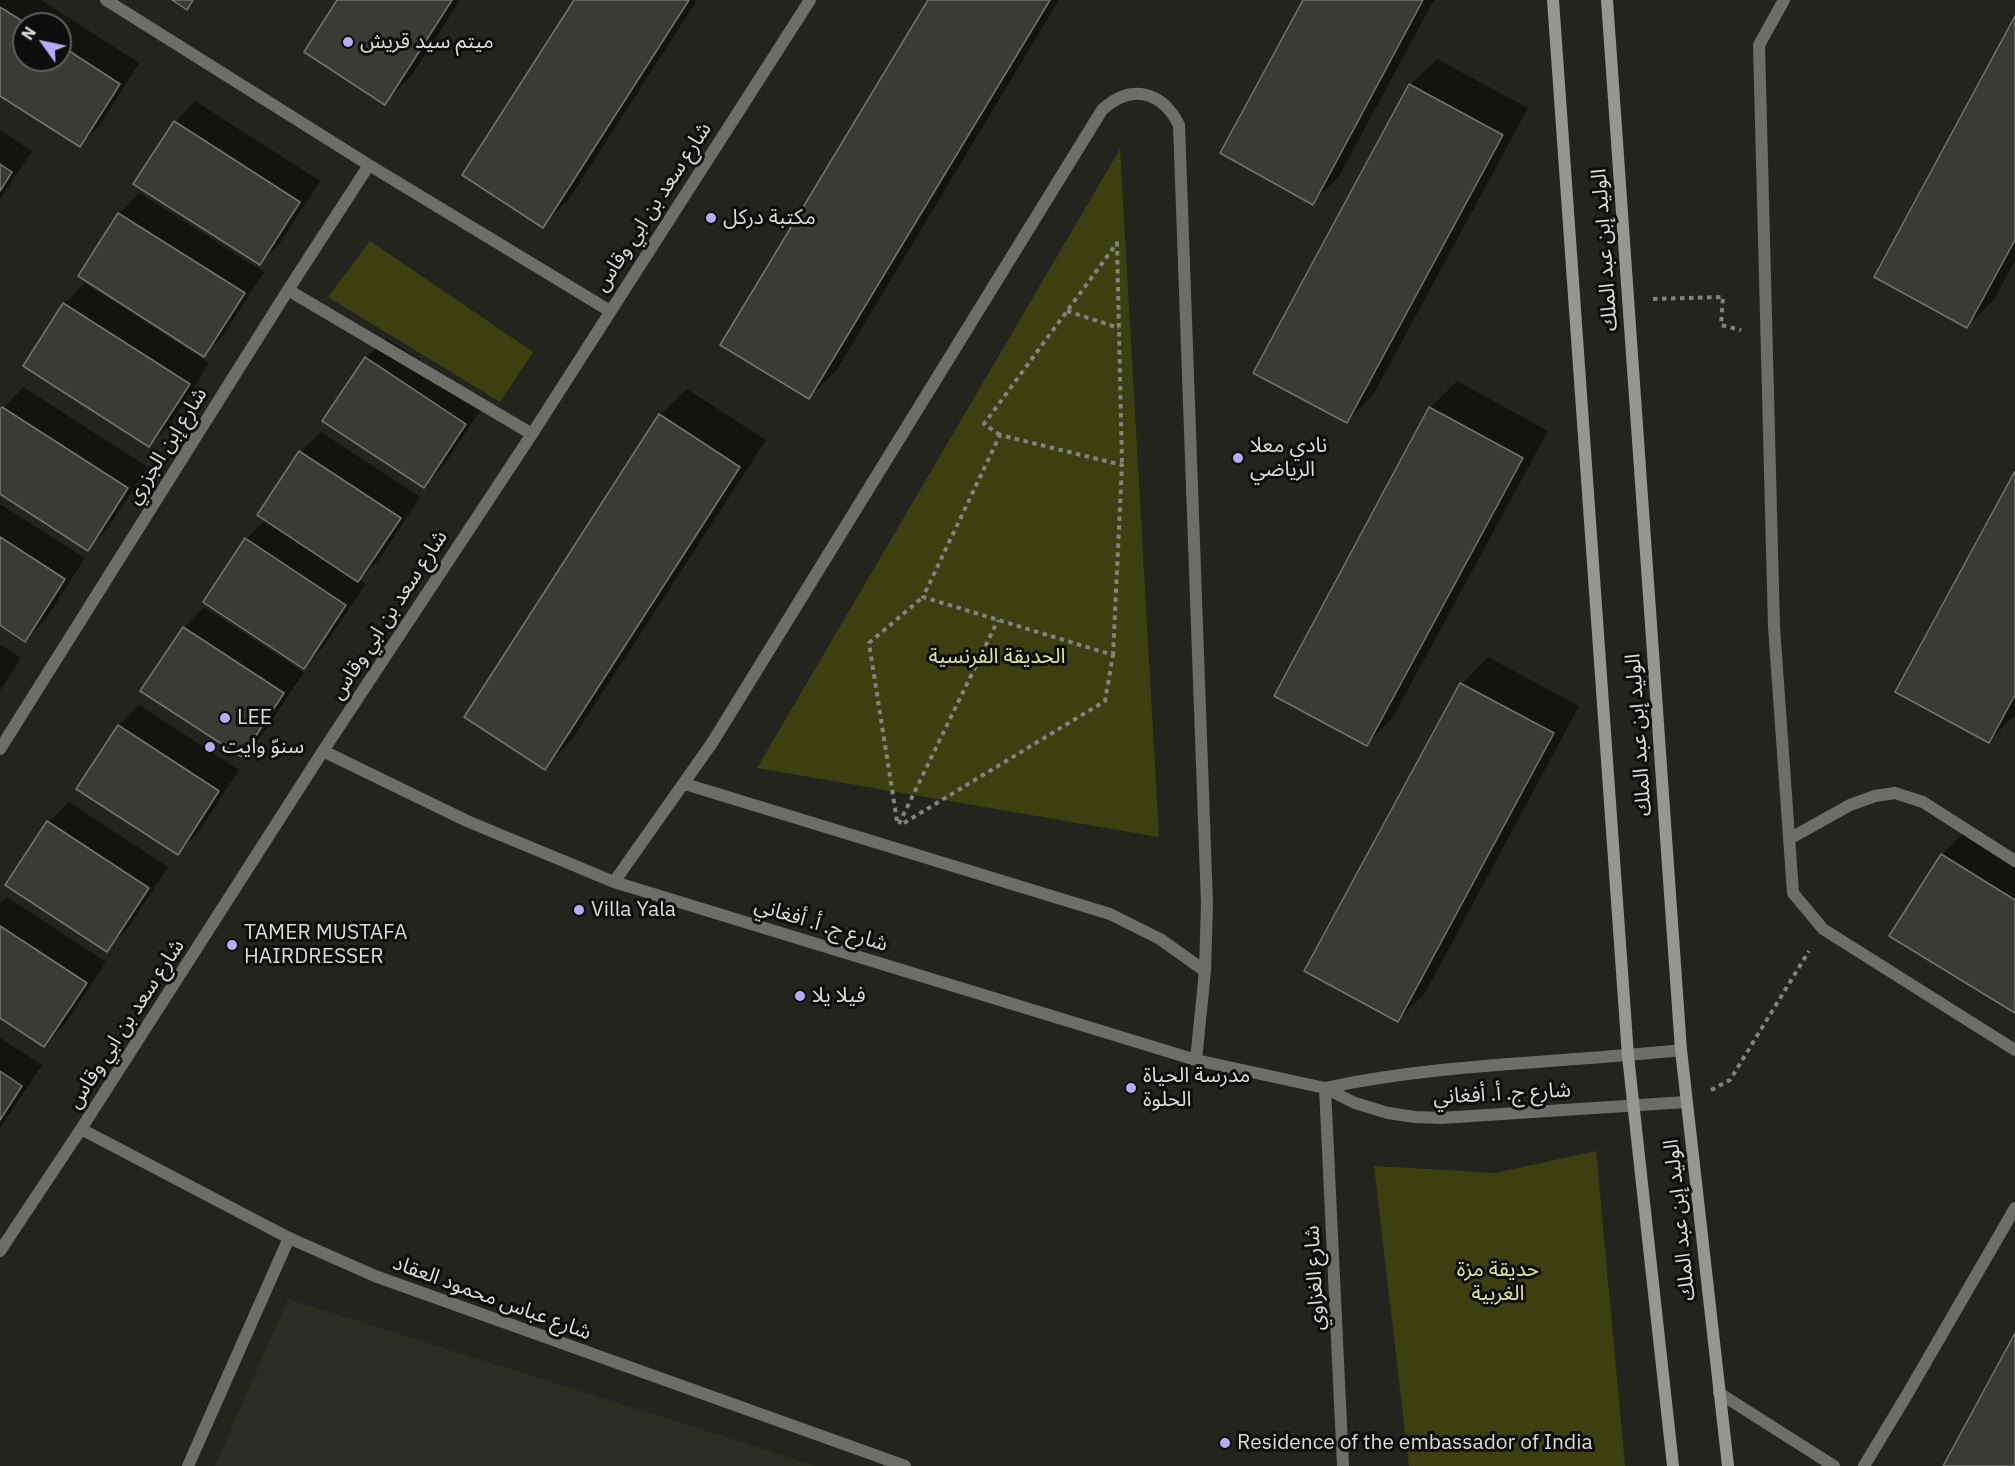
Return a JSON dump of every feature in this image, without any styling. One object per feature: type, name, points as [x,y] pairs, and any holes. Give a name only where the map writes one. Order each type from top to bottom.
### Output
[{"type":"main road","name":"الوليد إبن عبد الملك","points":[[1553,0],[1628,1056],[1673,1466]]},
{"type":"main road","name":"الوليد إبن عبد الملك","points":[[1607,0],[1681,1050],[1728,1466]]},
{"type":"street","points":[[106,0],[369,165],[610,311]]},
{"type":"street","name":"شارع سعد بن ابي وقاس","points":[[0,1251],[81,1129],[323,751],[532,434],[810,0]]},
{"type":"street","points":[[1784,0],[1760,45],[1774,627],[1793,893],[1823,929],[2015,1050]]},
{"type":"street","points":[[614,882],[712,743],[1102,110],[1112,101],[1125,96],[1138,93],[1152,96],[1173,112],[1179,125],[1207,904],[1205,971],[1196,1060]]},
{"type":"street","name":"شارع إبن الجزري","points":[[0,749],[369,165]]},
{"type":"street","points":[[288,290],[532,434]]},
{"type":"street","name":"شارع ج. أ. أفغاني","points":[[323,751],[467,821],[614,882],[1196,1060],[1325,1088],[1355,1103],[1388,1113],[1441,1118],[1686,1102]]},
{"type":"street","points":[[685,784],[1110,914],[1160,939],[1205,971]]},
{"type":"street","points":[[1789,839],[1850,805],[1875,796],[1894,794],[1923,802],[2015,861]]},
{"type":"street","name":"شارع ج. أ. أفغاني","points":[[1325,1088],[1403,1073],[1681,1050]]},
{"type":"street","name":"شارع الغزاوي","points":[[1325,1088],[1343,1466]]},
{"type":"street","name":"شارع عباس محمود العقاد","points":[[81,1129],[289,1238],[375,1276],[905,1466]]},
{"type":"street","points":[[1863,1466],[2015,1208]]},
{"type":"street","points":[[188,1466],[289,1238]]},
{"type":"street","points":[[1719,1393],[1834,1466]]},
{"type":"path","points":[[897,827],[1105,701],[1113,655],[1122,465],[1117,243],[984,424],[1000,435],[1122,465]]},
{"type":"path","points":[[1628,300],[1723,297],[1721,325],[1767,336]]},
{"type":"path","points":[[1067,311],[1119,328]]},
{"type":"path","points":[[897,827],[869,643],[923,597],[1000,435]]},
{"type":"path","points":[[923,597],[1113,655]]},
{"type":"path","points":[[897,827],[998,620]]},
{"type":"path","points":[[1686,1102],[1730,1080],[1823,929]]},
{"type":"shaded area","points":[[288,1299],[748,1444],[815,1466],[215,1466]]},
{"type":"green space","name":"الحديقة الفرنسية","points":[[1120,149],[1159,837],[757,768]]},
{"type":"green space","points":[[370,241],[533,352],[500,402],[328,297]]},
{"type":"green space","name":"حديقة مزة الغربية","points":[[1596,1151],[1625,1466],[1409,1466],[1374,1166],[1495,1173]]},
{"type":"building","points":[[172,0],[193,0],[187,10]]},
{"type":"building","points":[[337,0],[452,0],[385,105],[304,52]]},
{"type":"building","points":[[574,0],[689,0],[543,228],[462,175]]},
{"type":"building","points":[[928,0],[1050,0],[809,399],[720,345]]},
{"type":"building","points":[[1303,0],[1423,0],[1313,205],[1220,153]]},
{"type":"building","points":[[0,7],[12,15],[12,72],[72,72],[72,53],[120,84],[80,147],[0,96]]},
{"type":"building","points":[[2015,16],[2015,240],[1967,328],[1874,277]]},
{"type":"building","points":[[1409,84],[1503,135],[1347,423],[1253,373]]},
{"type":"building","points":[[174,121],[300,202],[260,265],[133,184]]},
{"type":"building","points":[[0,164],[12,172],[0,191]]},
{"type":"building","points":[[118,213],[245,293],[204,357],[78,276]]},
{"type":"building","points":[[63,303],[190,384],[149,447],[23,366]]},
{"type":"building","points":[[365,357],[466,424],[424,488],[322,421]]},
{"type":"building","points":[[2,407],[128,488],[88,551],[0,494],[0,409]]},
{"type":"building","points":[[1429,407],[1523,458],[1367,746],[1274,696]]},
{"type":"building","points":[[659,414],[740,467],[545,770],[464,717]]},
{"type":"building","points":[[299,451],[401,518],[358,582],[257,515]]},
{"type":"building","points":[[2015,471],[2015,695],[1989,743],[1895,692]]},
{"type":"building","points":[[0,537],[65,579],[25,642],[0,625]]},
{"type":"building","points":[[245,538],[346,605],[304,669],[203,602]]},
{"type":"building","points":[[183,627],[284,693],[242,757],[140,691]]},
{"type":"building","points":[[1460,683],[1554,733],[1398,1022],[1304,971]]},
{"type":"building","points":[[118,725],[219,791],[178,855],[76,789]]},
{"type":"building","points":[[47,821],[149,888],[107,952],[5,885]]},
{"type":"building","points":[[1941,854],[2015,900],[2015,1013],[1889,936]]},
{"type":"building","points":[[0,926],[87,983],[44,1047],[0,1018]]},
{"type":"building","points":[[0,1071],[22,1086],[0,1120]]},
{"type":"building","points":[[2015,1333],[2015,1466],[1943,1466]]},
{"type":"place","name":"ميتم سيد قريش","points":[[348,42]]},
{"type":"place","name":"مكتبة دركل","points":[[711,218]]},
{"type":"place","name":"نادي معلا الرياضي","points":[[1238,458]]},
{"type":"place","name":"LEE","points":[[225,718]]},
{"type":"place","name":"سنوّ وايت","points":[[210,747]]},
{"type":"place","name":"Villa Yala","points":[[579,910]]},
{"type":"place","name":"TAMER MUSTAFA HAIRDRESSER","points":[[232,945]]},
{"type":"place","name":"فيلا يلا","points":[[800,996]]},
{"type":"place","name":"مدرسة الحياة الحلوة","points":[[1131,1088]]},
{"type":"place","name":"Residence of the embassador of India","points":[[1225,1443]]}]
